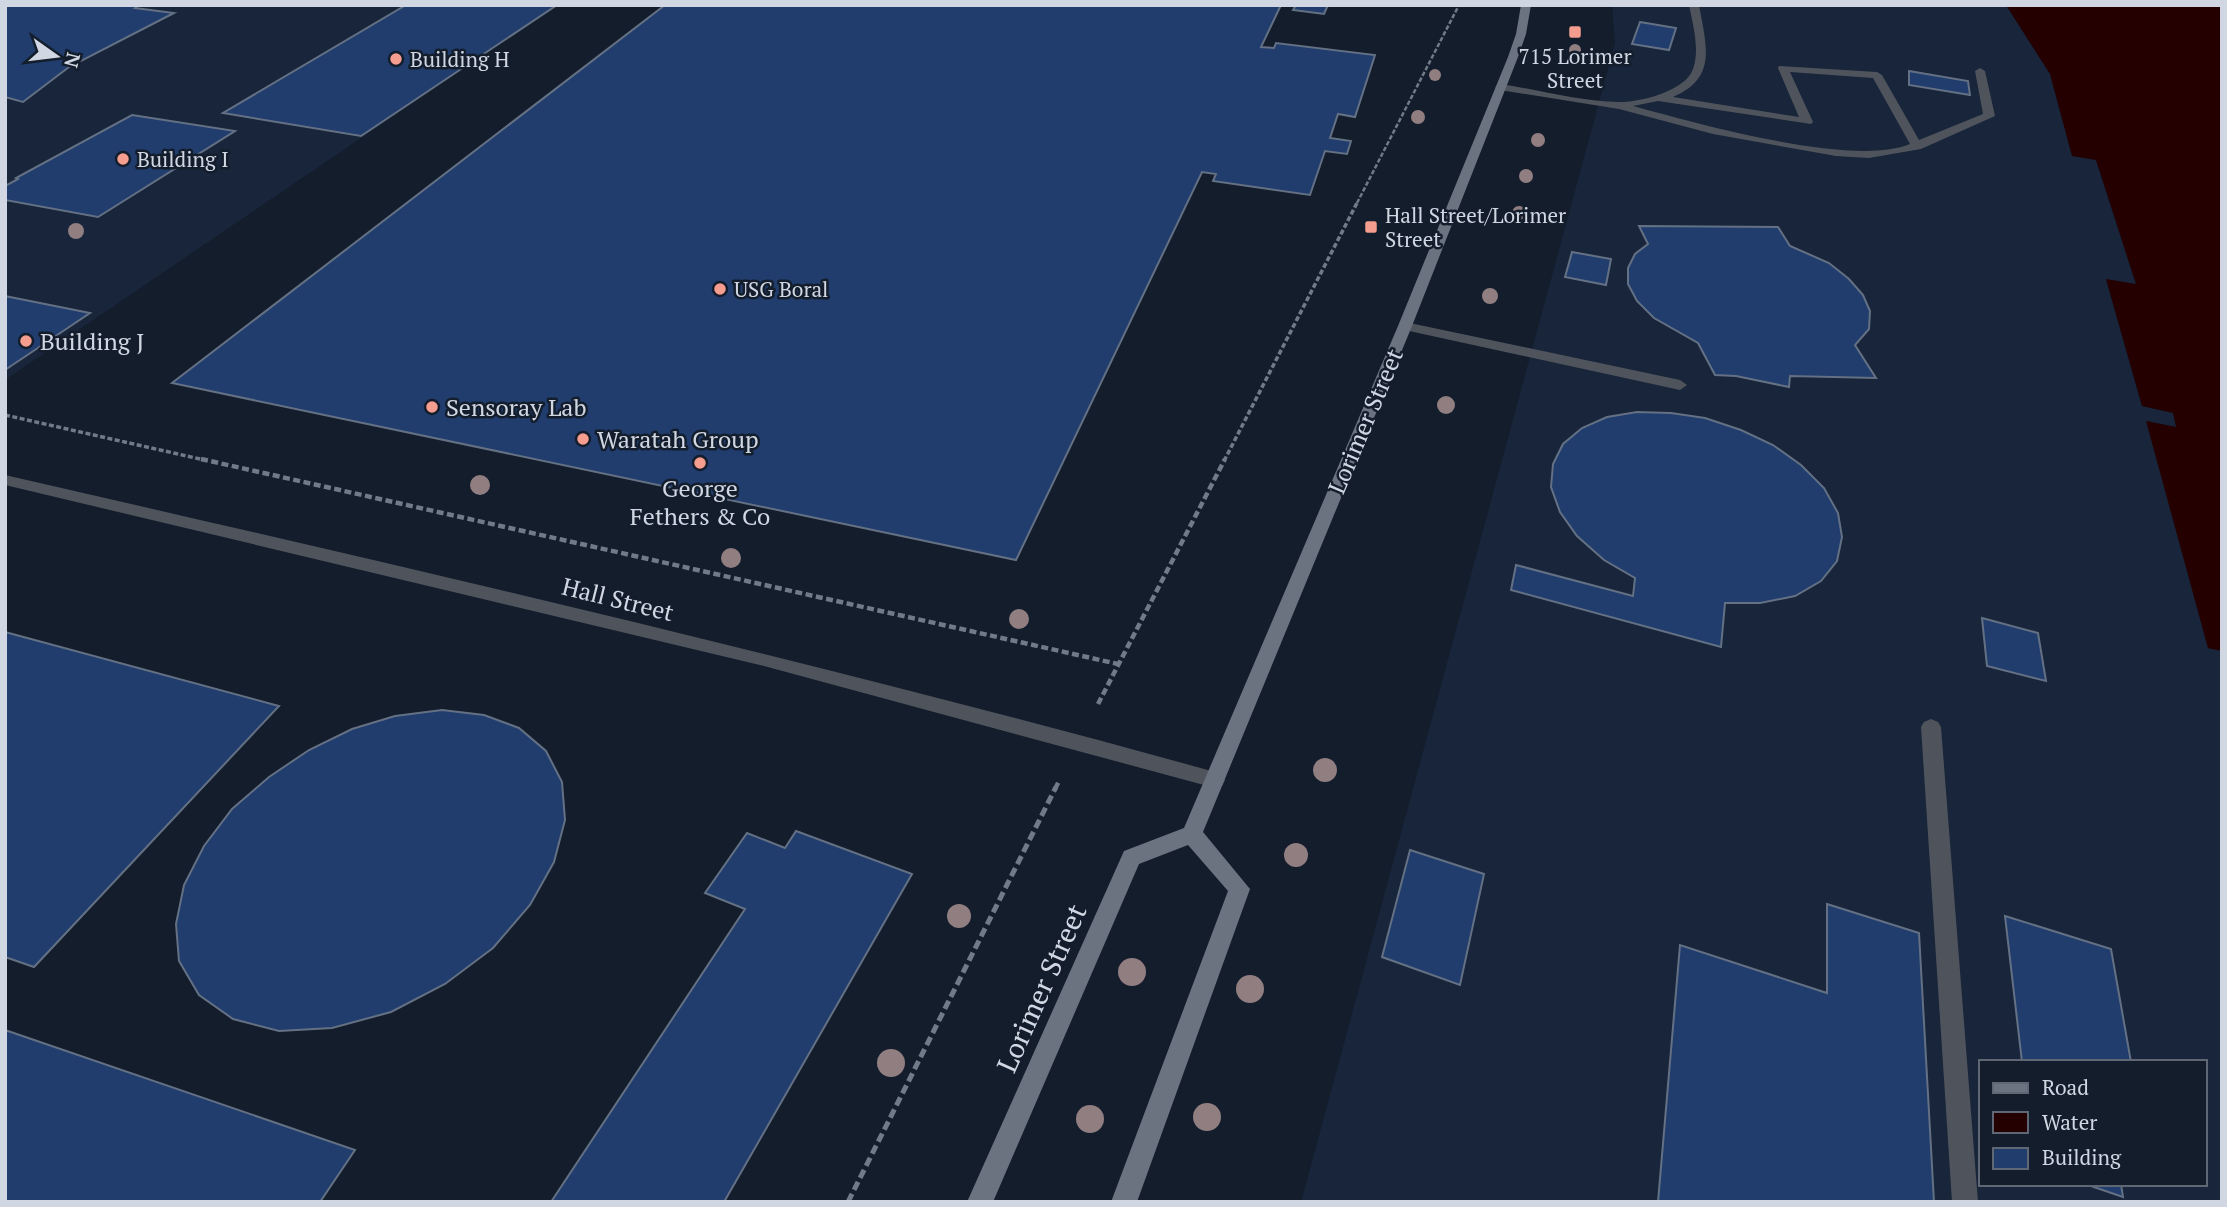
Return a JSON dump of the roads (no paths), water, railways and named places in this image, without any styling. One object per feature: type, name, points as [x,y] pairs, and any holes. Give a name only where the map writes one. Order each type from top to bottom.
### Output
[{"type":"main road","name":"Lorimer Street","points":[[980,1202],[1131,858],[1192,834],[1405,326],[1521,34],[1526,5]]},
{"type":"main road","points":[[1124,1202],[1239,889],[1192,834]]},
{"type":"street","points":[[1620,106],[1661,98],[1693,82],[1700,70],[1703,48],[1695,5]]},
{"type":"street","points":[[1661,98],[1807,122],[1783,68],[1877,75],[1917,147]]},
{"type":"street","points":[[1500,87],[1620,106],[1713,131],[1836,153],[1887,154],[1917,147],[1990,116],[1980,71]]},
{"type":"street","points":[[1405,326],[1680,385]]},
{"type":"street","name":"Hall Street","points":[[5,480],[508,597],[1079,741],[1215,780]]},
{"type":"street","points":[[1931,727],[1965,1202]]},
{"type":"water","points":[[2006,5],[2222,5],[2222,651],[2208,648],[2146,421],[2176,427],[2173,413],[2142,406],[2106,279],[2136,284],[2096,160],[2072,156],[2050,74]]},
{"type":"place","name":"715 Lorimer Street","points":[[1575,32]]},
{"type":"place","name":"Building H","points":[[396,59]]},
{"type":"place","name":"Building I","points":[[123,159]]},
{"type":"place","name":"Hall Street/Lorimer Street","points":[[1371,227]]},
{"type":"place","name":"USG Boral","points":[[720,289]]},
{"type":"place","name":"Building J","points":[[26,341]]},
{"type":"place","name":"Sensoray Lab","points":[[432,407]]},
{"type":"place","name":"Waratah Group","points":[[583,439]]},
{"type":"place","name":"George Fethers & Co","points":[[700,463]]}]
